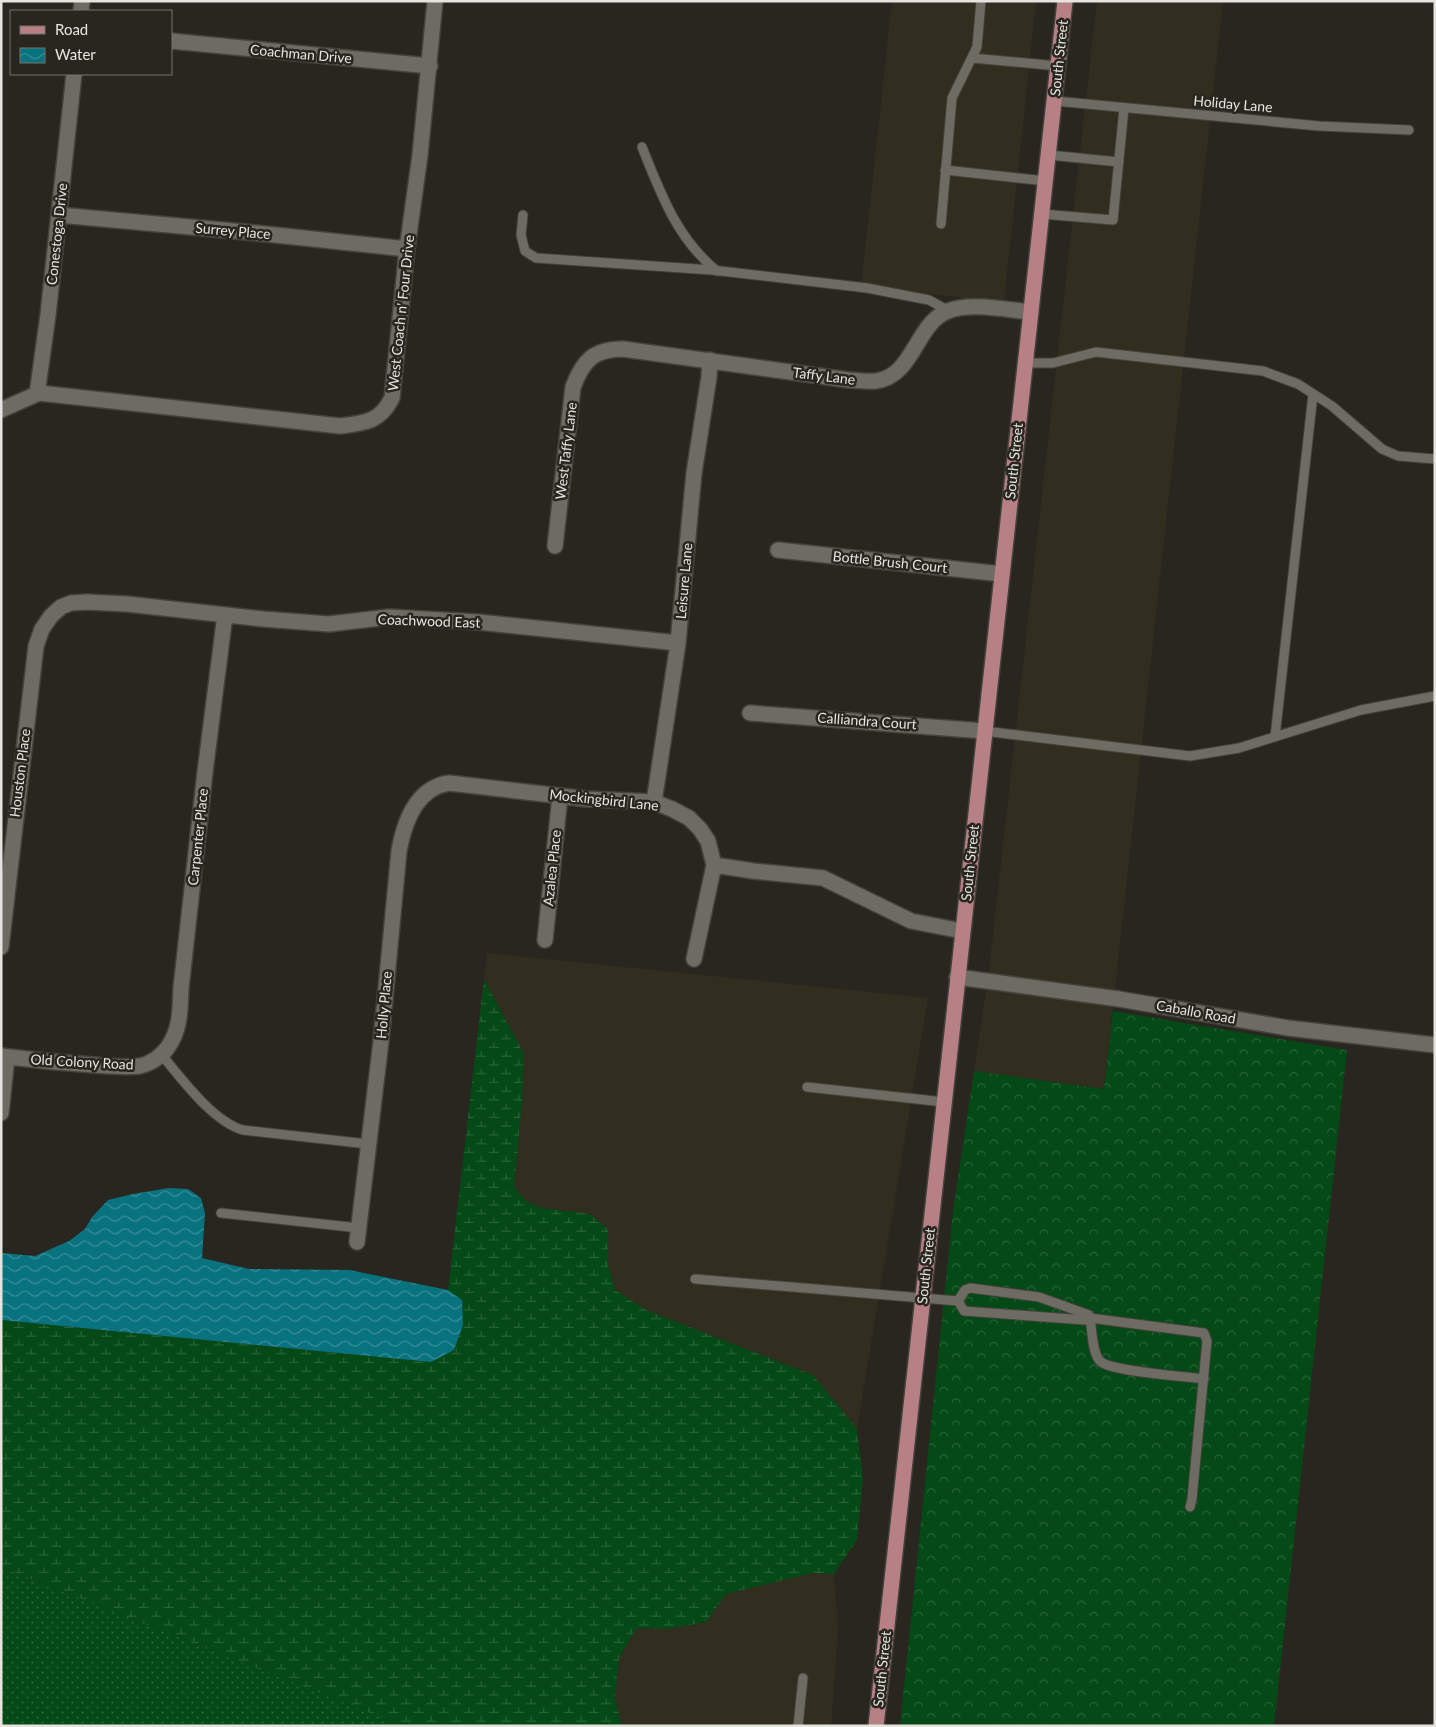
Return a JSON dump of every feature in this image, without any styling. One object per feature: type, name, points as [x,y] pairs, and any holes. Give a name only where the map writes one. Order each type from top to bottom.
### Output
[{"type":"main road","name":"South Street","points":[[876,1726],[962,931],[1066,1]]},
{"type":"street","name":"West Coach n' Four Drive","points":[[1,410],[37,394],[340,426],[364,423],[380,416],[392,398],[407,249],[430,66],[435,1]]},
{"type":"street","name":"Coachman Drive","points":[[172,41],[430,66]]},
{"type":"street","name":"Conestoga Drive","points":[[37,394],[74,75]]},
{"type":"street","name":"Surrey Place","points":[[59,215],[407,249]]},
{"type":"street","points":[[948,311],[967,307],[1031,312]]},
{"type":"street","name":"Taffy Lane","points":[[588,359],[607,350],[622,349],[849,380],[875,381],[884,379],[899,369],[910,357],[932,323],[938,316],[948,311]]},
{"type":"street","name":"West Taffy Lane","points":[[555,546],[573,387],[578,373],[588,359]]},
{"type":"street","name":"Leisure Lane","points":[[654,802],[678,643],[694,473],[710,360]]},
{"type":"street","name":"Bottle Brush Court","points":[[778,550],[1002,574]]},
{"type":"street","name":"Coachwood East","points":[[61,607],[71,603],[87,602],[128,604],[329,624],[388,617],[448,620],[678,643]]},
{"type":"street","name":"Houston Place","points":[[1,947],[5,869],[36,646],[42,629],[51,616],[61,607]]},
{"type":"street","name":"Carpenter Place","points":[[161,1054],[168,1047],[180,1021],[181,988],[225,615]]},
{"type":"street","name":"Calliandra Court","points":[[750,713],[984,732]]},
{"type":"street","name":"Mockingbird Lane","points":[[442,784],[449,783],[560,796],[654,802],[672,808],[689,818],[700,829],[708,841],[714,865]]},
{"type":"street","name":"Holly Place","points":[[358,1235],[381,1040],[399,851],[403,830],[411,811],[422,797],[442,784]]},
{"type":"street","name":"Azalea Place","points":[[545,940],[560,796]]},
{"type":"street","points":[[694,959],[714,865],[823,878],[911,921],[962,931]]},
{"type":"street","name":"Caballo Road","points":[[957,977],[1119,999],[1288,1028],[1435,1045]]},
{"type":"street","name":"Old Colony Road","points":[[4,1056],[65,1064],[114,1067],[140,1066],[150,1063],[161,1054]]},
{"type":"street","points":[[1,1113],[4,1056]]},
{"type":"lane","points":[[940,224],[952,98],[977,47],[981,1]]},
{"type":"lane","points":[[972,58],[1058,66]]},
{"type":"lane","name":"Holiday Lane","points":[[1054,101],[1319,126],[1409,130]]},
{"type":"lane","points":[[1042,214],[1113,220],[1124,108]]},
{"type":"lane","points":[[642,147],[663,196],[686,240],[703,260],[717,271]]},
{"type":"lane","points":[[1049,155],[1118,162]]},
{"type":"lane","points":[[945,170],[1046,181]]},
{"type":"lane","points":[[523,215],[521,235],[525,251],[536,258],[717,271],[867,288],[929,300],[948,311]]},
{"type":"lane","points":[[1026,363],[1053,363],[1096,352],[1263,371],[1298,384],[1339,411],[1382,450],[1398,456],[1435,459]]},
{"type":"lane","points":[[1275,737],[1313,394]]},
{"type":"lane","points":[[984,732],[1190,756],[1239,748],[1361,710],[1435,696]]},
{"type":"lane","points":[[161,1054],[217,1116],[234,1128],[368,1144]]},
{"type":"lane","points":[[807,1087],[944,1102]]},
{"type":"lane","points":[[221,1213],[358,1235]]},
{"type":"lane","points":[[695,1279],[841,1293],[958,1301]]},
{"type":"lane","points":[[958,1301],[965,1290],[970,1288],[1039,1297],[1089,1315],[1095,1354],[1101,1362],[1118,1369],[1204,1379]]},
{"type":"lane","points":[[958,1301],[964,1311],[1085,1320],[1090,1318],[1204,1333],[1207,1341],[1204,1379],[1190,1507]]},
{"type":"lane","points":[[798,1726],[803,1678]]},
{"type":"shaded area","points":[[892,1],[1036,1],[1004,302],[861,287]]},
{"type":"shaded area","points":[[1097,1],[1223,1],[1104,1089],[974,1071],[988,979]]},
{"type":"shaded area","points":[[487,953],[928,998],[857,1429],[813,1375],[646,1310],[615,1290],[608,1265],[608,1229],[590,1214],[542,1208],[526,1201],[514,1187],[522,1103],[524,1054],[484,979]]},
{"type":"shaded area","points":[[813,1573],[834,1574],[838,1629],[831,1726],[622,1726],[615,1699],[619,1658],[637,1628],[668,1629],[706,1622],[726,1594]]},
{"type":"green space","points":[[484,979],[524,1054],[522,1103],[514,1187],[526,1201],[542,1208],[590,1214],[608,1229],[608,1265],[615,1290],[646,1310],[813,1375],[857,1429],[863,1478],[857,1540],[834,1574],[813,1573],[726,1594],[706,1622],[668,1629],[637,1628],[619,1658],[615,1699],[622,1726],[388,1726],[388,1720],[1,1567],[1,1320],[431,1362],[463,1325],[462,1301],[448,1290]]},
{"type":"green space","points":[[1113,1011],[1347,1050],[1274,1726],[900,1726],[953,1211],[974,1071],[1104,1089]]},
{"type":"green space","points":[[1,1567],[389,1720],[388,1726],[1,1726]]},
{"type":"water","points":[[169,1188],[188,1189],[201,1198],[205,1213],[202,1258],[249,1269],[349,1270],[448,1290],[462,1300],[463,1325],[454,1350],[431,1362],[1,1320],[1,1253],[35,1256],[69,1241],[85,1229],[92,1217],[108,1200]]}]
